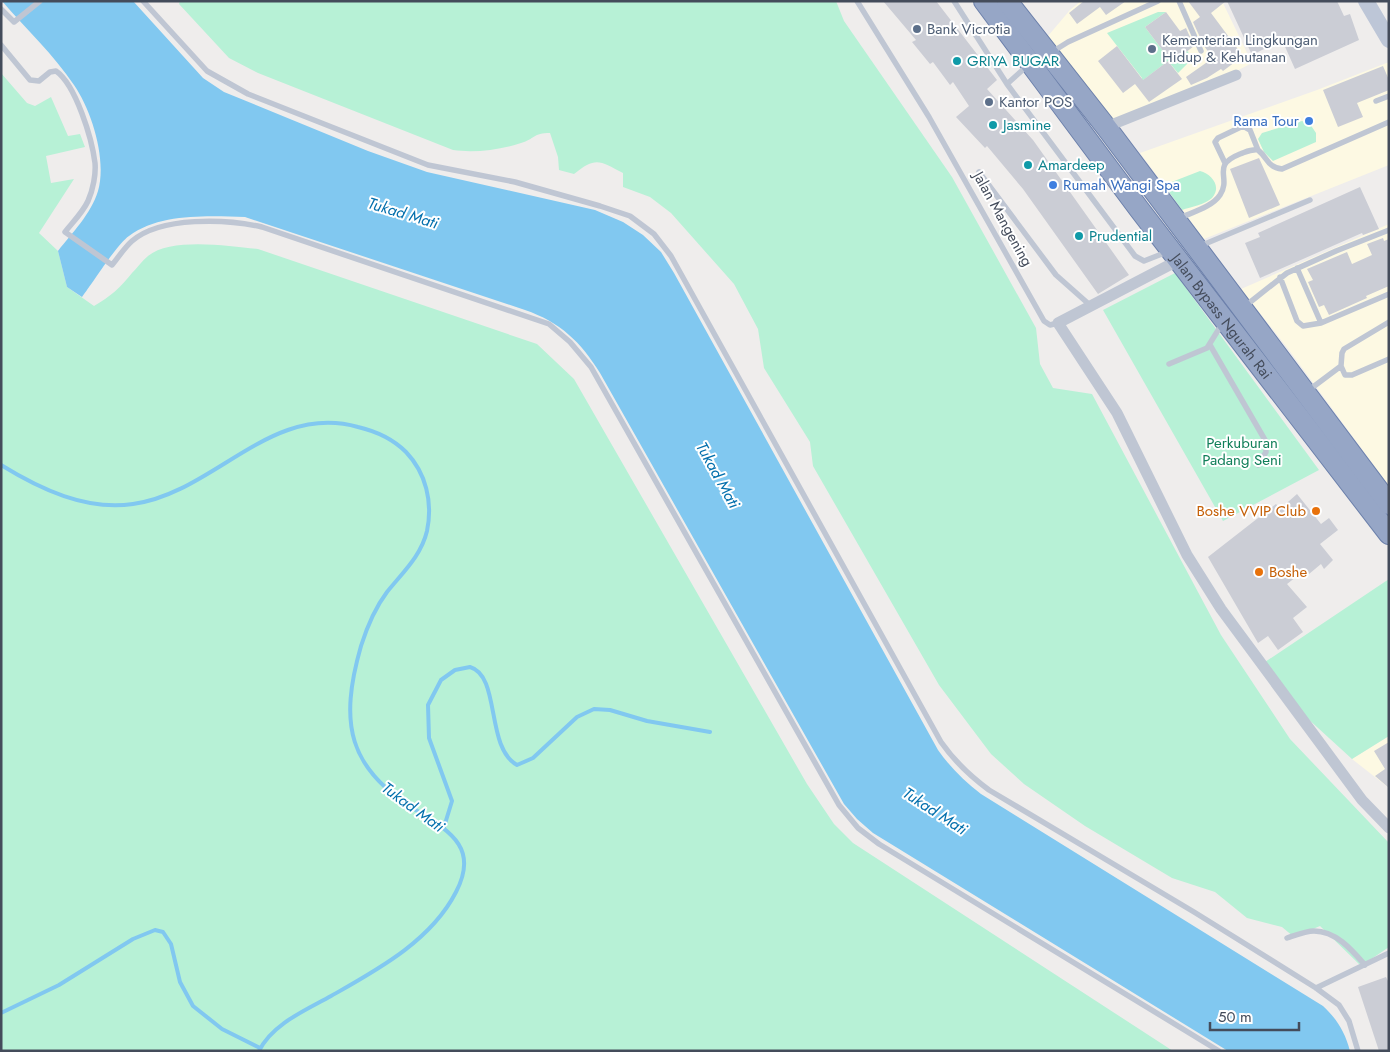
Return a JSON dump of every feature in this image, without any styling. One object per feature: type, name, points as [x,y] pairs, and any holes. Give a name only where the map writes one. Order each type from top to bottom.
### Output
[{"type":"highway","name":"Jalan Bypass Ngurah Rai","points":[[984,1],[1139,209],[1225,318],[1389,534]]},
{"type":"highway","name":"Jalan Bypass Ngurah Rai","points":[[1007,1],[1106,127],[1389,504]]},
{"type":"highway","points":[[1139,209],[1157,195]]},
{"type":"main road","points":[[1366,1],[1386,31]]},
{"type":"street","points":[[1106,127],[1236,75]]},
{"type":"street","points":[[1175,255],[1091,306],[1058,323],[1114,408],[1187,555],[1221,609],[1362,800],[1389,828]]},
{"type":"lane","points":[[1,9],[12,22],[18,21],[40,1]]},
{"type":"lane","points":[[143,1],[207,71],[248,94],[428,165],[515,182],[630,216],[654,234],[671,256],[941,742],[953,759],[969,775],[989,790],[1194,912],[1316,988],[1338,1005],[1349,1021],[1358,1051]]},
{"type":"lane","name":"Jalan Mangening","points":[[857,1],[929,117],[1044,321],[1050,325],[1058,323]]},
{"type":"lane","points":[[954,1],[1007,84],[1135,256],[1144,261],[1175,255]]},
{"type":"lane","points":[[1049,53],[1068,42],[1158,1]]},
{"type":"lane","points":[[1179,1],[1201,51]]},
{"type":"lane","points":[[1,45],[30,80],[39,81],[53,71],[59,73],[75,99],[88,133],[95,164],[93,183],[88,201],[66,232],[112,265],[132,241],[152,230],[174,224],[243,223],[281,233],[550,324],[570,342],[590,367],[839,805],[858,828],[879,844],[923,869],[1218,1051]]},
{"type":"lane","points":[[1007,84],[1030,63]]},
{"type":"lane","points":[[1376,101],[1389,96]]},
{"type":"lane","points":[[1176,220],[1213,202],[1221,194],[1225,163],[1215,142],[1218,138],[1243,126],[1250,130],[1258,150],[1266,163],[1273,168],[1282,169],[1389,122]]},
{"type":"lane","points":[[1225,163],[1229,159],[1252,149],[1258,150]]},
{"type":"lane","points":[[979,172],[1056,275],[1091,306]]},
{"type":"lane","points":[[1196,248],[1310,200]]},
{"type":"lane","points":[[1242,308],[1280,277],[1297,268],[1389,230]]},
{"type":"lane","points":[[1297,268],[1322,323]]},
{"type":"lane","points":[[1280,277],[1297,321],[1303,326],[1309,327],[1389,294]]},
{"type":"lane","points":[[1169,364],[1203,351],[1210,345],[1225,318]]},
{"type":"lane","points":[[1389,322],[1344,348],[1341,366],[1345,375],[1352,376],[1389,359]]},
{"type":"lane","points":[[1210,345],[1265,440],[1266,452],[1258,465]]},
{"type":"lane","points":[[1305,392],[1341,366]]},
{"type":"lane","points":[[1288,938],[1314,931],[1327,934],[1346,944],[1365,965]]},
{"type":"lane","points":[[1316,988],[1389,953]]},
{"type":"shaded area","name":"Kementerian Lingkungan Hidup & Kehutanan","points":[[1081,1],[1222,1],[1252,63],[1229,75],[1113,122],[1048,36],[1070,10]]},
{"type":"shaded area","name":"Rama Tour","points":[[1389,62],[1389,165],[1204,239],[1140,153],[1317,90]]},
{"type":"shaded area","points":[[1389,224],[1389,486],[1289,350],[1241,289]]},
{"type":"shaded area","points":[[1389,736],[1389,788],[1352,759]]},
{"type":"green space","points":[[180,1],[836,1],[844,21],[952,177],[1036,328],[1040,364],[1053,388],[1092,394],[1221,635],[1290,739],[1389,843],[1389,947],[1361,966],[1320,926],[1294,937],[1282,927],[1247,918],[1215,892],[1172,878],[1085,826],[1024,784],[991,754],[939,685],[813,466],[810,442],[764,368],[758,329],[734,284],[671,213],[650,197],[623,187],[623,173],[598,162],[581,168],[574,174],[559,170],[558,157],[550,133],[540,134],[521,143],[496,149],[478,151],[453,150],[258,73],[229,58],[179,4]]},
{"type":"green space","points":[[1158,12],[1166,12],[1145,27],[1172,63],[1188,51],[1190,61],[1178,73],[1168,61],[1142,81],[1142,78],[1107,33]]},
{"type":"green space","points":[[1,73],[27,103],[35,106],[51,97],[68,136],[80,134],[85,147],[46,156],[51,183],[74,179],[39,233],[58,251],[67,287],[94,306],[115,291],[148,256],[158,250],[171,246],[201,244],[232,246],[258,249],[537,344],[574,379],[807,784],[834,824],[853,843],[1173,1051],[1,1051]]},
{"type":"green space","points":[[1302,121],[1310,124],[1316,133],[1316,142],[1273,161],[1264,152],[1258,139],[1262,133]]},
{"type":"green space","points":[[1200,171],[1212,178],[1216,185],[1215,194],[1206,202],[1182,210],[1164,185]]},
{"type":"green space","name":"Perkuburan Padang Seni","points":[[1175,273],[1319,470],[1223,521],[1103,310]]},
{"type":"green space","points":[[1389,579],[1389,736],[1352,759],[1306,717],[1265,662]]},
{"type":"water","points":[[2,1],[133,1],[203,78],[224,92],[368,151],[427,172],[595,210],[623,222],[643,235],[661,252],[674,273],[938,750],[947,762],[981,794],[1323,1006],[1340,1026],[1350,1051],[1228,1051],[873,833],[857,819],[844,804],[600,373],[577,343],[568,334],[549,321],[525,310],[245,217],[185,218],[155,223],[124,240],[82,297],[67,287],[58,251],[91,208],[98,191],[101,165],[96,136],[87,108],[74,85],[49,53]]},
{"type":"building","points":[[883,1],[936,1],[997,80],[987,89],[1033,140],[1129,275],[1098,294],[1023,189],[987,146],[985,148],[956,117],[969,106],[953,82],[950,85],[933,62],[930,64],[912,42],[916,40]]},
{"type":"building","points":[[1084,1],[1126,1],[1106,15],[1100,7],[1077,24],[1069,13]]},
{"type":"building","points":[[1188,1],[1226,1],[1211,13],[1243,56],[1223,71],[1221,69],[1191,85],[1186,77],[1213,58],[1204,46],[1193,22],[1200,17]]},
{"type":"building","points":[[1227,1],[1337,1],[1344,16],[1350,14],[1359,40],[1295,69],[1282,40],[1252,55]]},
{"type":"building","points":[[1166,12],[1180,31],[1186,28],[1194,46],[1172,63],[1145,27]]},
{"type":"building","points":[[1117,46],[1143,80],[1168,61],[1182,79],[1149,102],[1135,84],[1123,93],[1098,61]]},
{"type":"building","points":[[1383,66],[1389,80],[1389,90],[1357,103],[1363,117],[1338,127],[1323,90]]},
{"type":"building","points":[[1259,158],[1280,205],[1249,218],[1230,169]]},
{"type":"building","points":[[1360,187],[1379,229],[1363,235],[1362,233],[1260,278],[1245,243],[1260,237],[1258,233]]},
{"type":"building","points":[[1383,238],[1384,241],[1389,239],[1389,286],[1329,315],[1324,305],[1319,307],[1308,282],[1313,280],[1307,269],[1347,252],[1352,264],[1372,255],[1367,244]]},
{"type":"building","name":"Boshe","points":[[1297,494],[1321,524],[1329,518],[1338,530],[1320,544],[1333,560],[1324,569],[1321,564],[1309,574],[1305,570],[1287,584],[1307,607],[1293,618],[1303,632],[1278,650],[1268,636],[1258,643],[1208,557],[1276,504],[1280,509]]},
{"type":"building","points":[[1389,742],[1389,788],[1375,776],[1385,769],[1374,751]]},
{"type":"building","points":[[1386,977],[1389,983],[1389,1051],[1379,1051],[1358,987]]},
{"type":"waterway","name":"Tukad Mati","points":[[1,465],[31,482],[64,496],[98,504],[133,504],[162,497],[190,484],[270,437],[298,427],[327,423],[358,427],[390,439],[406,452],[419,469],[428,499],[429,520],[427,531],[416,556],[387,592],[369,625],[354,673],[351,721],[355,742],[363,761],[376,779],[395,796],[442,827],[458,844],[463,854],[462,877],[456,892],[445,909],[418,940],[384,965],[281,1025],[265,1041],[259,1051]]},
{"type":"waterway","points":[[444,827],[452,801],[429,738],[428,705],[441,680],[455,670],[470,667],[480,673],[490,697],[501,743],[507,756],[517,765],[533,758],[577,717],[594,709],[610,710],[647,721],[710,732]]},
{"type":"waterway","points":[[1,1013],[59,985],[133,939],[155,930],[163,932],[171,944],[180,982],[193,1006],[222,1029],[260,1048]]},
{"type":"place","name":"Bank Vicrotia","points":[[917,29]]},
{"type":"place","name":"Kementerian Lingkungan Hidup & Kehutanan","points":[[1152,49]]},
{"type":"place","name":"GRIYA BUGAR","points":[[957,61]]},
{"type":"place","name":"Kantor POS","points":[[989,102]]},
{"type":"place","name":"Rama Tour","points":[[1309,121]]},
{"type":"place","name":"Jasmine","points":[[993,125]]},
{"type":"place","name":"Amardeep","points":[[1028,165]]},
{"type":"place","name":"Rumah Wangi Spa","points":[[1053,185]]},
{"type":"place","name":"Prudential","points":[[1079,236]]},
{"type":"place","name":"Boshe VVIP Club","points":[[1316,511]]},
{"type":"place","name":"Boshe","points":[[1259,572]]}]
